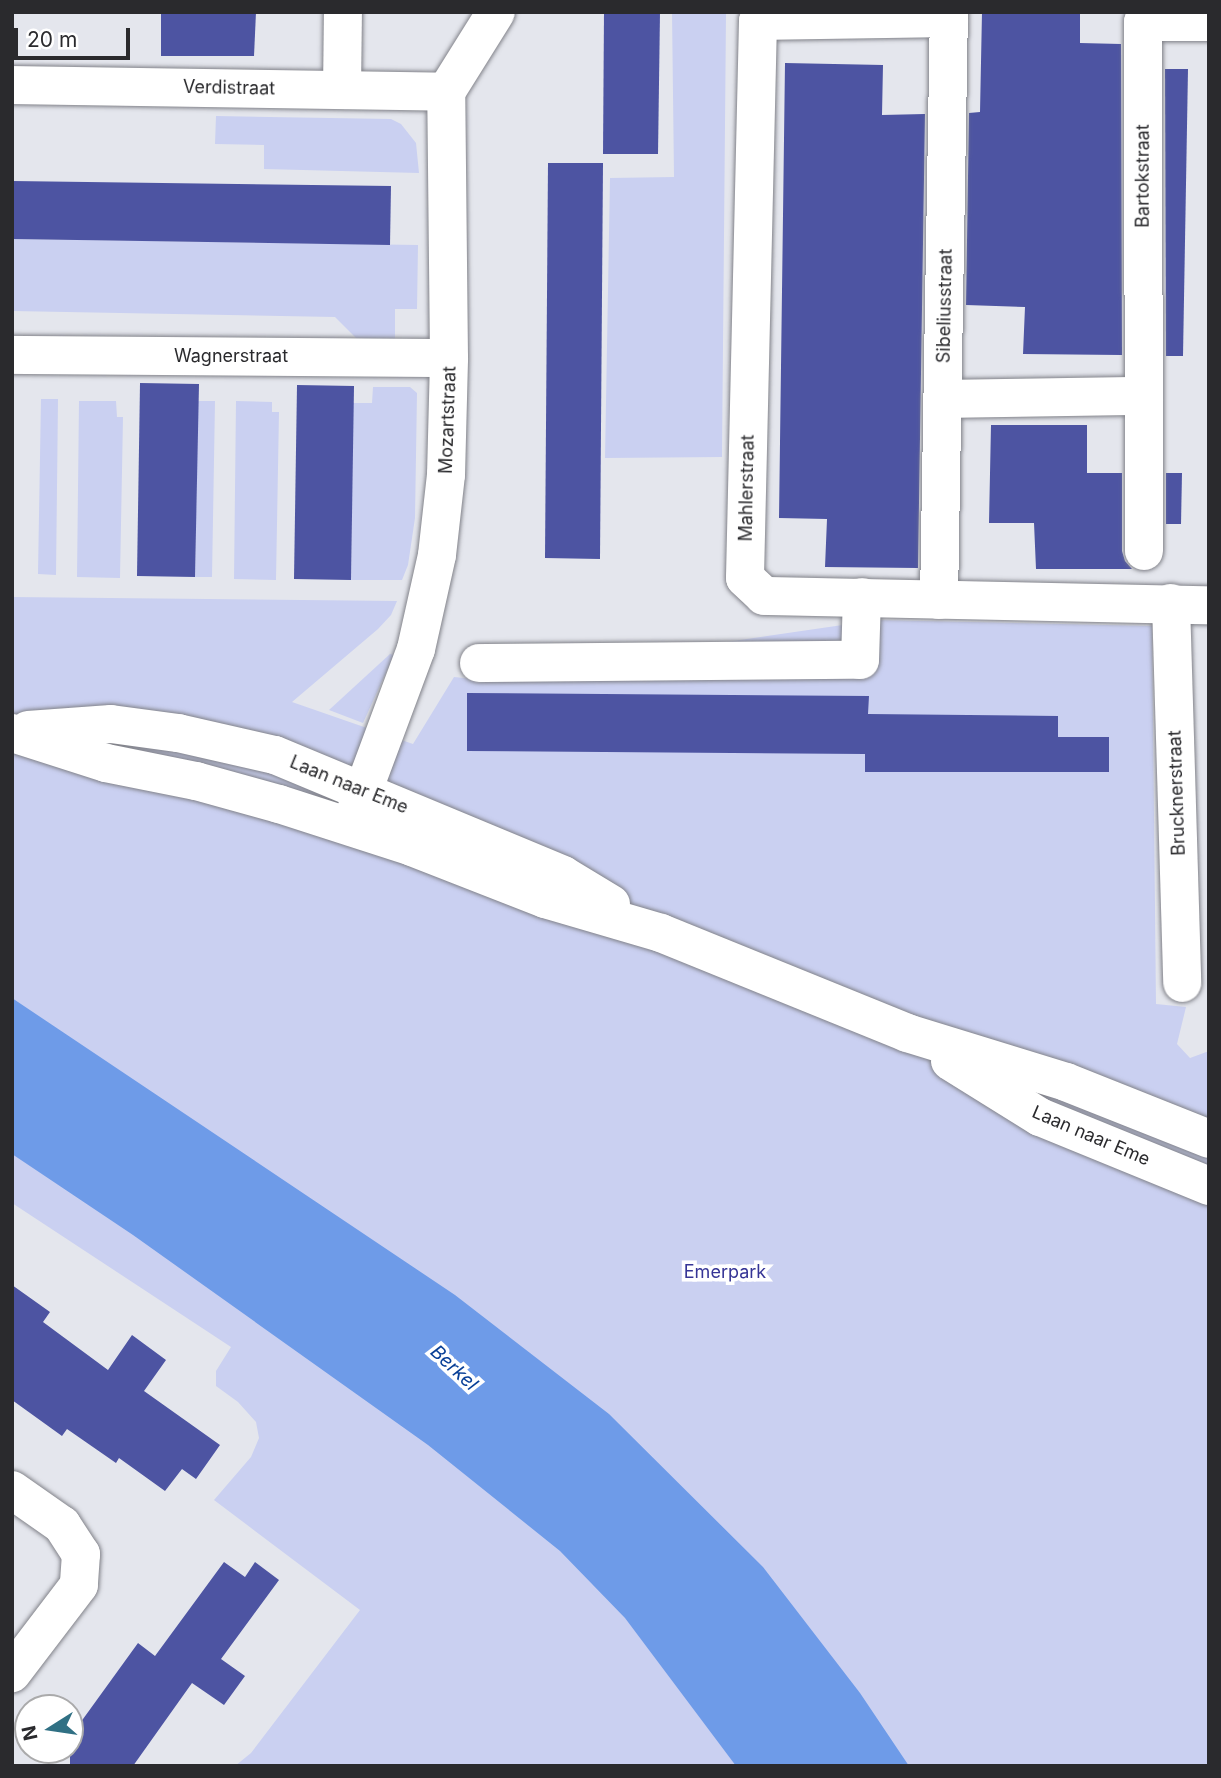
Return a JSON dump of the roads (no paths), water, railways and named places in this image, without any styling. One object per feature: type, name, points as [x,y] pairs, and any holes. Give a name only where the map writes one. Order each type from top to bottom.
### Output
[{"type":"street","points":[[342,90],[343,12]]},
{"type":"street","points":[[446,92],[496,12]]},
{"type":"street","name":"Sibeliusstraat","points":[[939,600],[949,15]]},
{"type":"street","name":"Mahlerstraat","points":[[862,597],[764,597],[744,578],[758,21],[949,15]]},
{"type":"street","name":"Bartokstraat","points":[[1144,551],[1143,22],[1209,22]]},
{"type":"street","name":"Verdistraat","points":[[12,85],[446,92]]},
{"type":"street","name":"Mozartstraat","points":[[350,827],[416,649],[429,597],[446,475],[449,358],[446,92]]},
{"type":"street","name":"Wagnerstraat","points":[[12,355],[449,358]]},
{"type":"street","points":[[944,399],[1144,396]]},
{"type":"street","points":[[479,663],[860,660],[862,597],[1209,604]]},
{"type":"street","name":"Brucknerstraat","points":[[1171,603],[1182,983]]},
{"type":"street","name":"Laan naar Eme","points":[[12,732],[111,724],[178,733],[275,755],[563,875],[662,933]]},
{"type":"street","name":"Laan naar Eme","points":[[12,732],[106,763],[196,781],[412,847],[545,899],[662,933],[907,1033],[1066,1082],[1209,1139]]},
{"type":"street","name":"Laan naar Eme","points":[[907,1033],[1040,1117],[1209,1185]]},
{"type":"street","points":[[12,1490],[62,1525],[81,1555],[79,1585],[12,1673]]},
{"type":"water","name":"Berkel","points":[[12,998],[455,1295],[609,1414],[763,1567],[860,1693],[909,1766],[736,1766],[625,1618],[560,1551],[428,1445],[133,1235],[12,1154]]},
{"type":"park label","name":"Emerpark","points":[[725,1272]]}]
